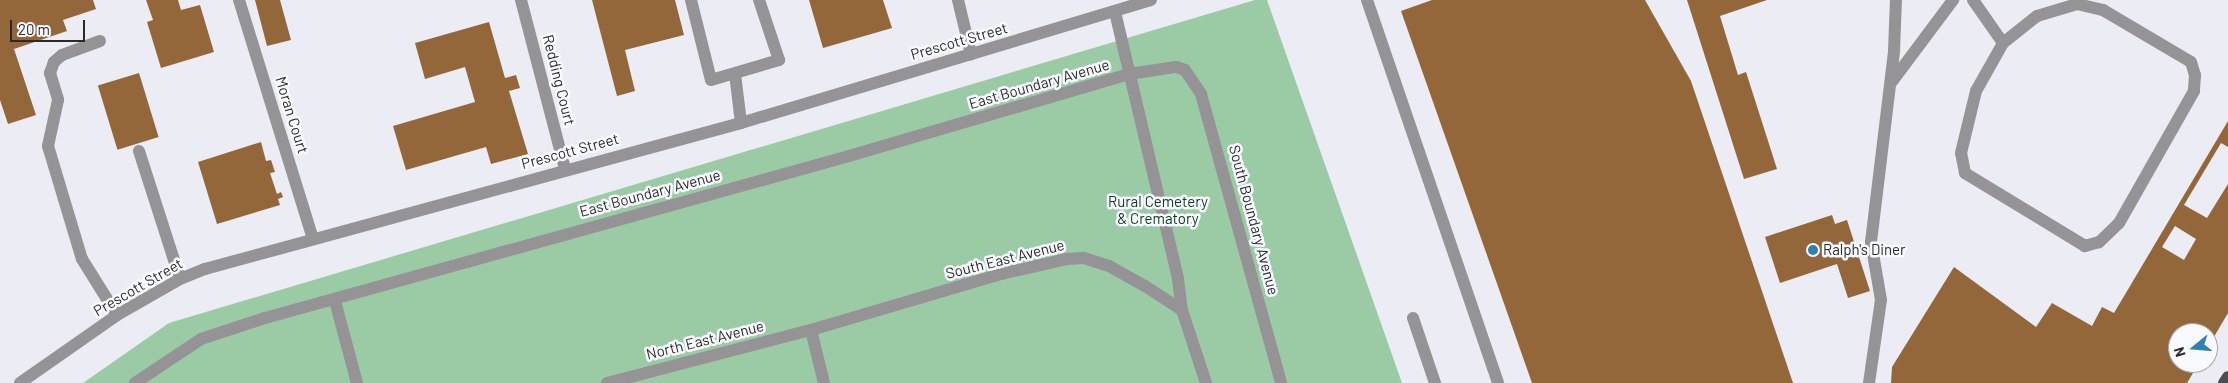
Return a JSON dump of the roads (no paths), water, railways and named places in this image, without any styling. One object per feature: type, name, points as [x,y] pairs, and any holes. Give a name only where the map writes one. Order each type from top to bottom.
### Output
[{"type":"main road","points":[[2224,383],[2228,376]]},
{"type":"street","name":"Moran Court","points":[[239,0],[313,239]]},
{"type":"street","name":"Redding Court","points":[[522,0],[565,169]]},
{"type":"street","points":[[691,0],[711,80],[779,60],[759,0]]},
{"type":"street","points":[[958,0],[971,54]]},
{"type":"street","name":"Prescott Street","points":[[20,383],[117,315],[180,279],[313,239],[565,169],[741,123],[1151,0]]},
{"type":"street","points":[[1367,0],[1498,383]]},
{"type":"street","points":[[1869,383],[1881,300],[1871,242],[1890,85],[1896,0]]},
{"type":"street","points":[[1890,85],[1953,0]]},
{"type":"street","points":[[1973,0],[2004,43]]},
{"type":"street","points":[[2077,4],[2103,10],[2191,62],[2195,75],[2194,91],[2119,223],[2099,242],[2085,246],[1965,173],[1961,153],[1976,91],[2004,43],[2037,16],[2077,4]]},
{"type":"street","points":[[1115,12],[1128,74],[1178,279],[1182,310],[1206,383]]},
{"type":"street","points":[[100,41],[62,55],[54,62],[50,73],[58,100],[48,146],[82,259],[117,315]]},
{"type":"street","name":"East Boundary Avenue","points":[[135,383],[201,339],[265,318],[335,301],[1128,74],[1176,67],[1184,70]]},
{"type":"street","name":"South Boundary Avenue","points":[[1184,70],[1201,94],[1281,383]]},
{"type":"street","points":[[735,74],[741,123]]},
{"type":"street","points":[[139,151],[180,279]]},
{"type":"street","name":"South East Avenue","points":[[811,330],[1001,274],[1067,259],[1084,258],[1109,266],[1182,310]]},
{"type":"street","points":[[335,301],[357,383]]},
{"type":"street","points":[[1413,318],[1435,383]]},
{"type":"street","points":[[811,330],[824,383]]},
{"type":"street","name":"North East Avenue","points":[[607,383],[811,330]]},
{"type":"place","name":"Ralph's Diner","points":[[1813,250]]},
{"type":"park label","name":"Rural Cemetery & Crematory","points":[[1158,210]]}]
